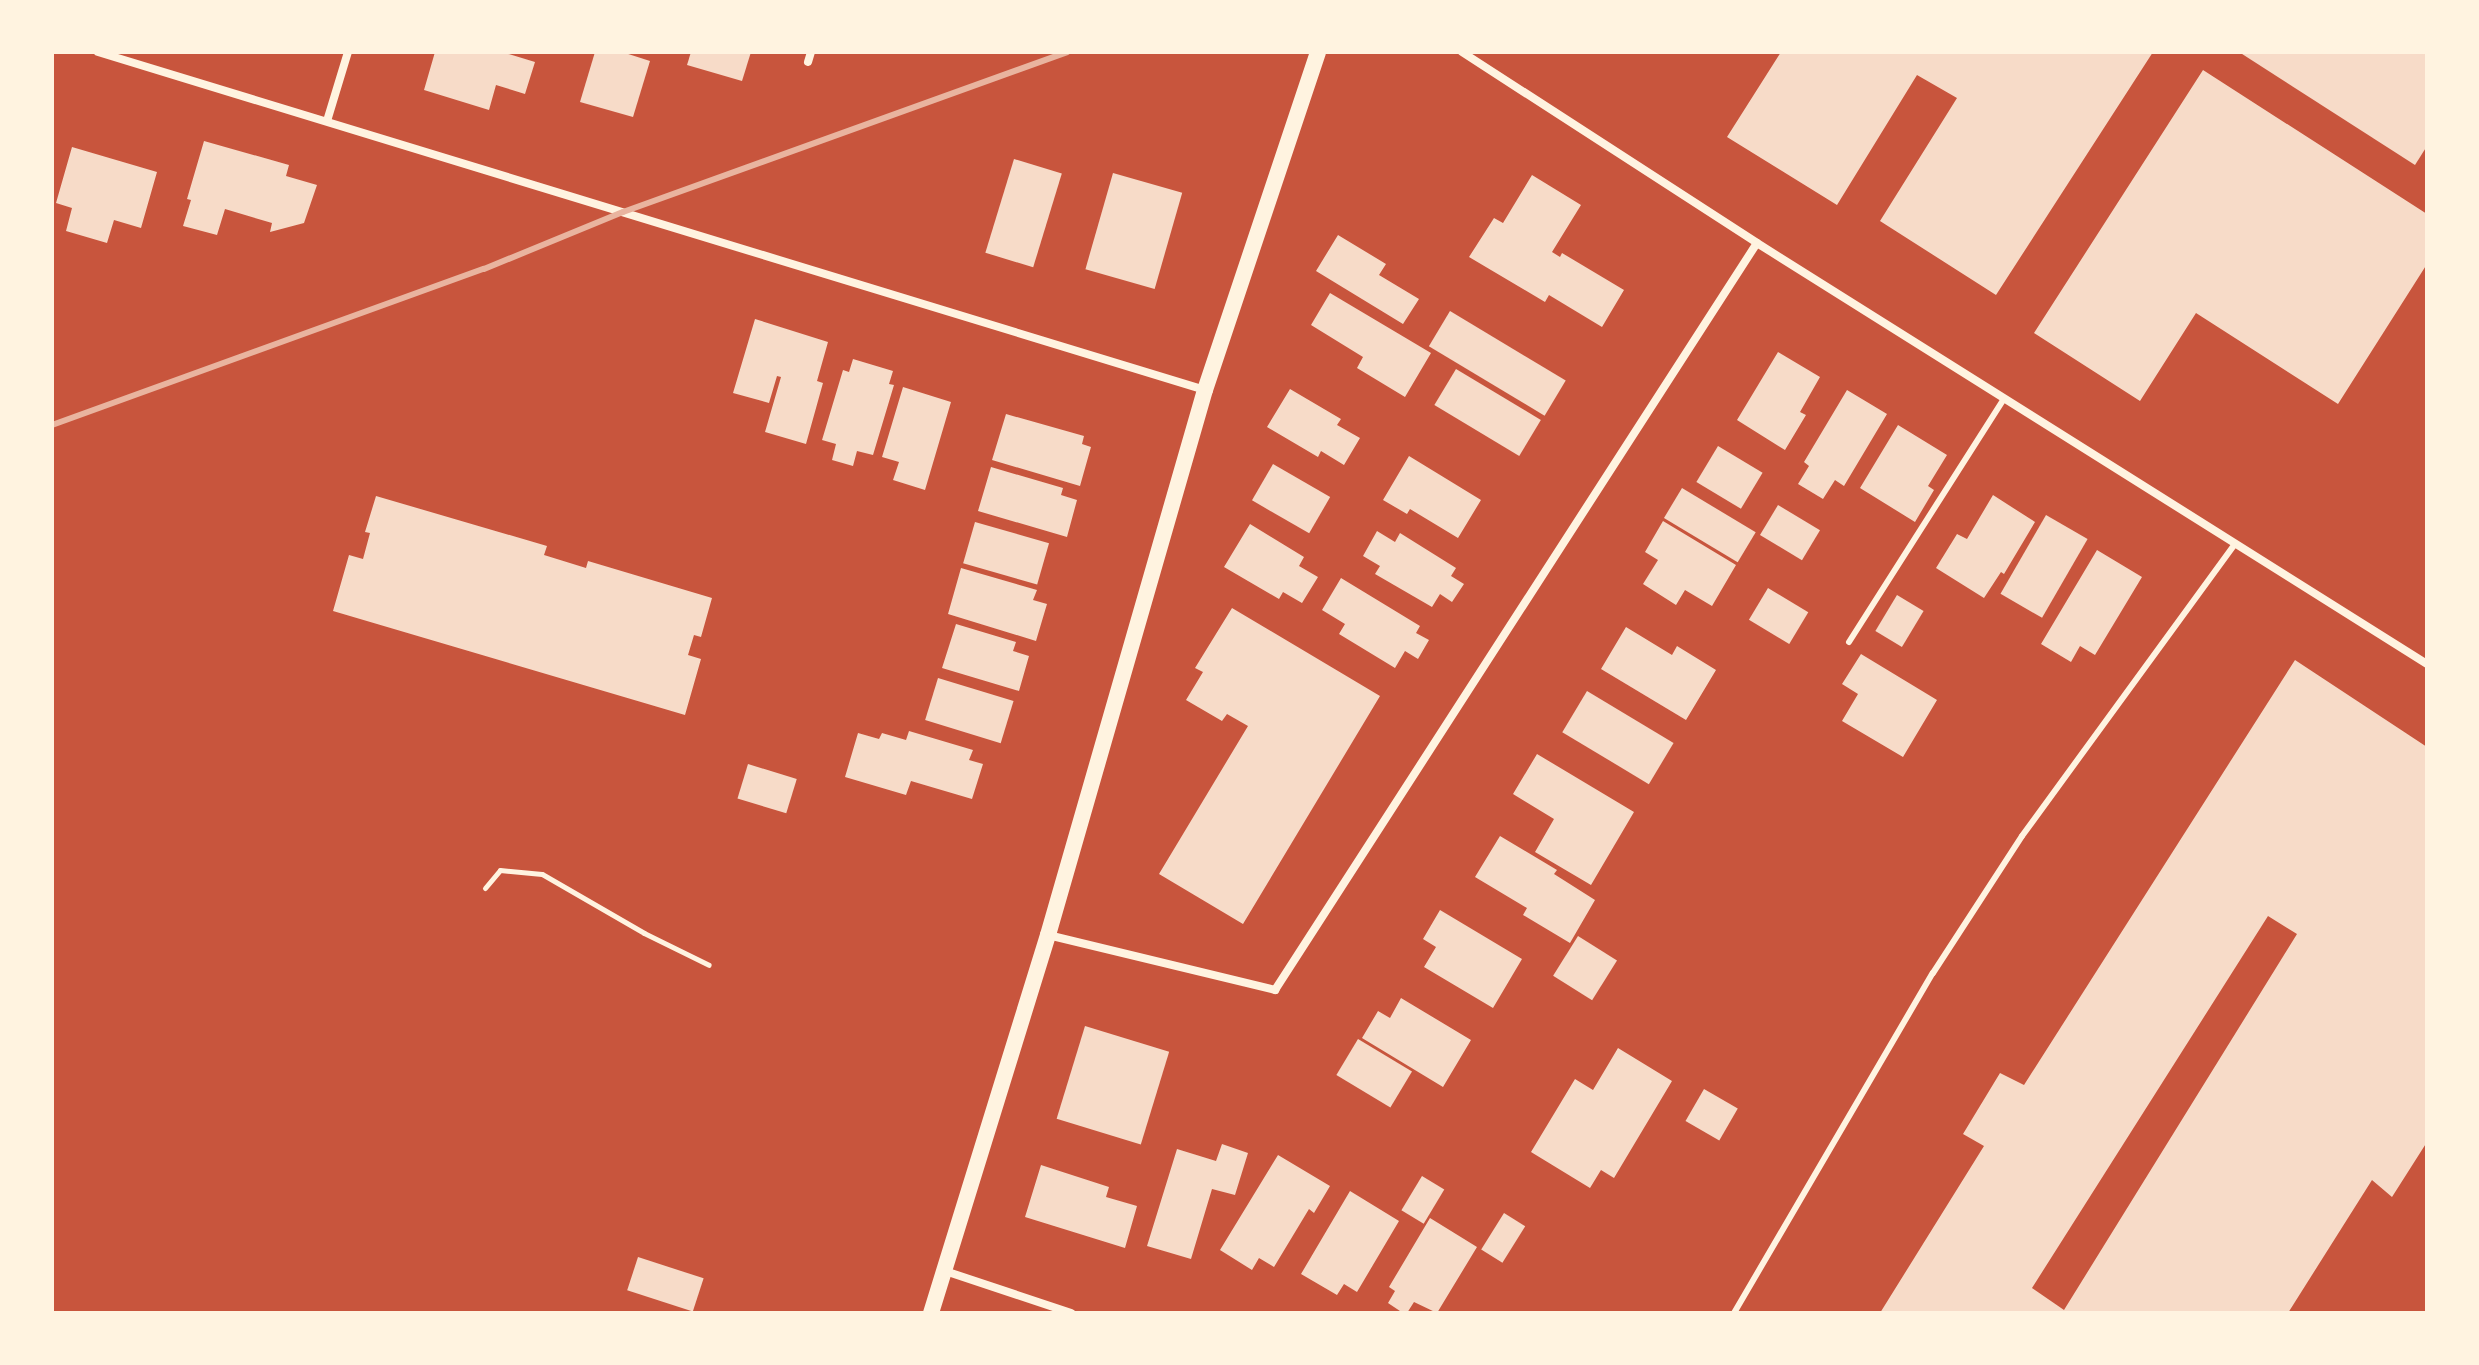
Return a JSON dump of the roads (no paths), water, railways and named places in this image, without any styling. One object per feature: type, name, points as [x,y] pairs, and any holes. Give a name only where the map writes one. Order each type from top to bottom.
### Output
[{"type":"main road","points":[[931,1313],[1048,935],[1205,390],[1318,52]]},
{"type":"street","points":[[98,52],[1205,390]]},
{"type":"street","points":[[327,121],[348,52]]},
{"type":"street","points":[[808,62],[811,52]]},
{"type":"street","points":[[1462,52],[1757,243],[2427,664]]},
{"type":"street","points":[[1048,935],[1275,990],[1757,243]]},
{"type":"street","points":[[944,1271],[1071,1313]]},
{"type":"lane","points":[[1849,642],[2004,399]]},
{"type":"lane","points":[[1734,1313],[1933,973],[2022,836],[2234,545]]},
{"type":"railway","points":[[52,425],[484,269],[623,212],[1067,52]]}]
